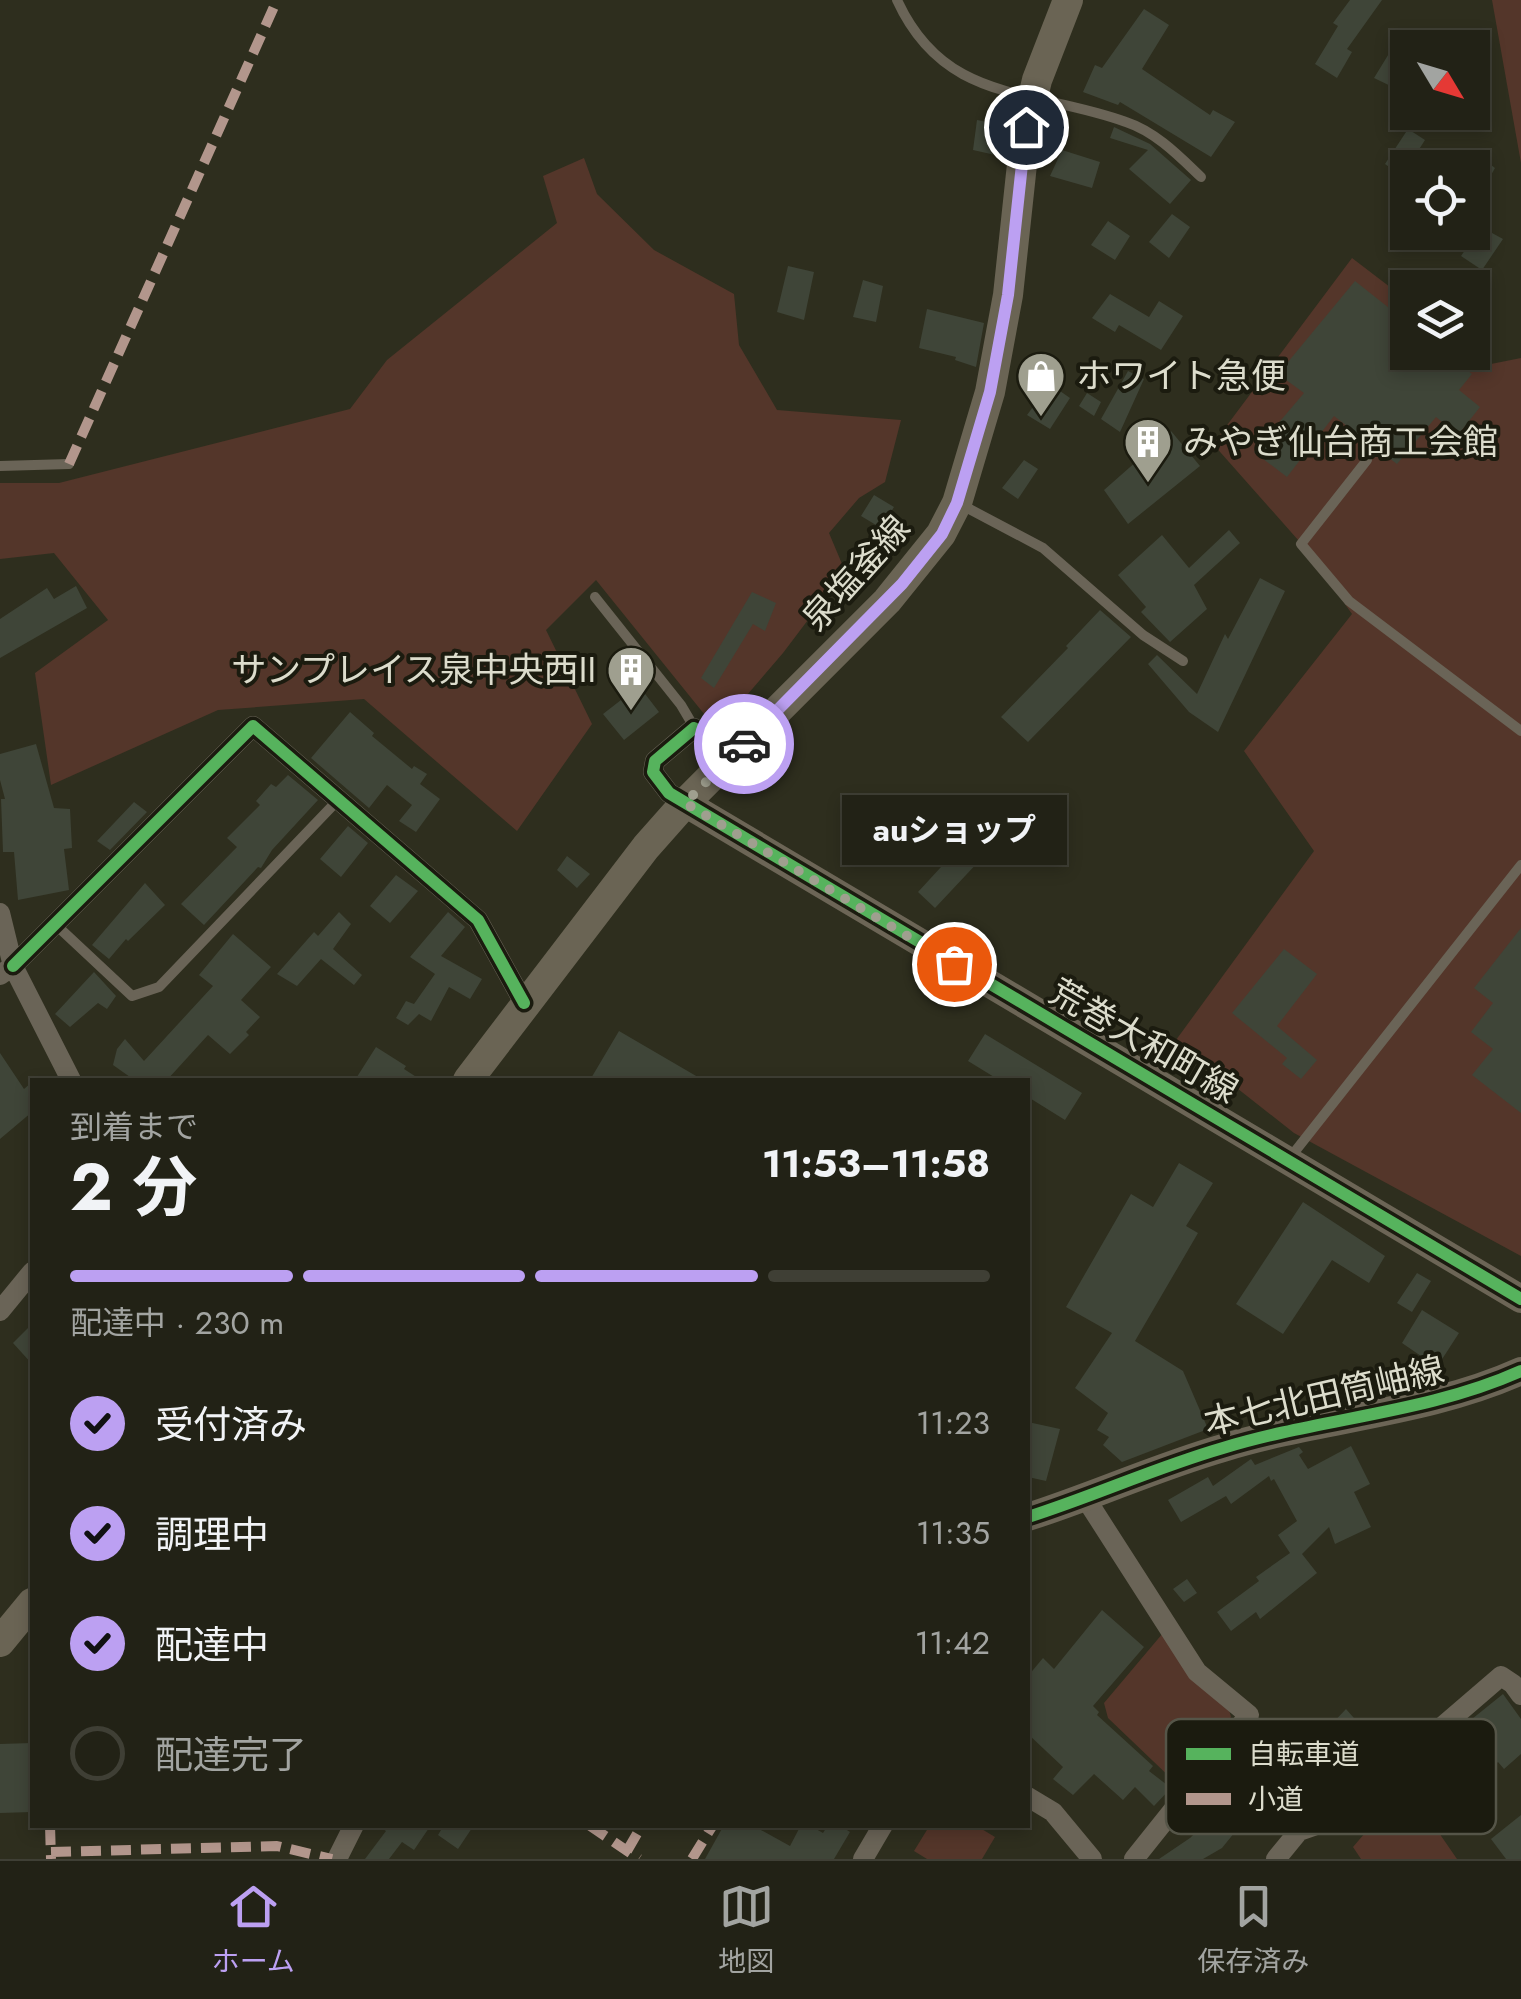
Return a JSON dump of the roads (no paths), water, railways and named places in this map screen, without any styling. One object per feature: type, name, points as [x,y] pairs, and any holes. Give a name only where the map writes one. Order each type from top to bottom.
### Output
[{"type":"main road","name":"泉塩釜線","points":[[469,1078],[524,1003],[685,803],[897,590],[942,534],[957,503],[990,392],[1008,295],[1032,99],[1068,0]]},
{"type":"main road","points":[[0,1642],[30,1605]]},
{"type":"street","points":[[7,971],[253,726],[478,920],[524,1003]]},
{"type":"street","points":[[685,803],[669,793],[653,772],[655,761],[694,728]]},
{"type":"street","name":"荒巻大和町線","points":[[685,803],[1521,1299]]},
{"type":"street","points":[[0,913],[7,971],[70,1078]]},
{"type":"street","points":[[0,1312],[30,1274]]},
{"type":"street","name":"本七北田筒岫線","points":[[1030,1516],[1222,1448],[1476,1391],[1521,1371]]},
{"type":"street","points":[[1086,1499],[1197,1672],[1249,1715],[1246,1719]]},
{"type":"street","points":[[1450,1719],[1500,1676],[1521,1695]]},
{"type":"street","points":[[1030,1798],[1053,1812],[1092,1859]]},
{"type":"street","points":[[1134,1859],[1166,1819]]},
{"type":"street","points":[[336,1859],[352,1828]]},
{"type":"street","points":[[863,1859],[881,1828]]},
{"type":"street","points":[[1276,1859],[1297,1834]]},
{"type":"lane","points":[[896,0],[911,32],[943,64],[1002,92],[1129,122],[1168,146],[1201,178]]},
{"type":"lane","points":[[1367,460],[1301,544],[1349,601],[1521,731]]},
{"type":"lane","points":[[0,466],[69,464]]},
{"type":"lane","points":[[957,503],[1043,548],[1143,635],[1183,660]]},
{"type":"lane","points":[[595,597],[681,705],[694,728]]},
{"type":"lane","points":[[55,924],[132,996],[159,987],[338,800]]},
{"type":"lane","points":[[1288,1160],[1521,866]]},
{"type":"place","name":"ホワイト急便","points":[[1041,418]]},
{"type":"place","name":"みやぎ仙台商工会館","points":[[1148,484]]},
{"type":"place","name":"サンプレイス泉中央西II","points":[[631,712]]},
{"type":"place","name":"auショップ","points":[[954,964]]}]
